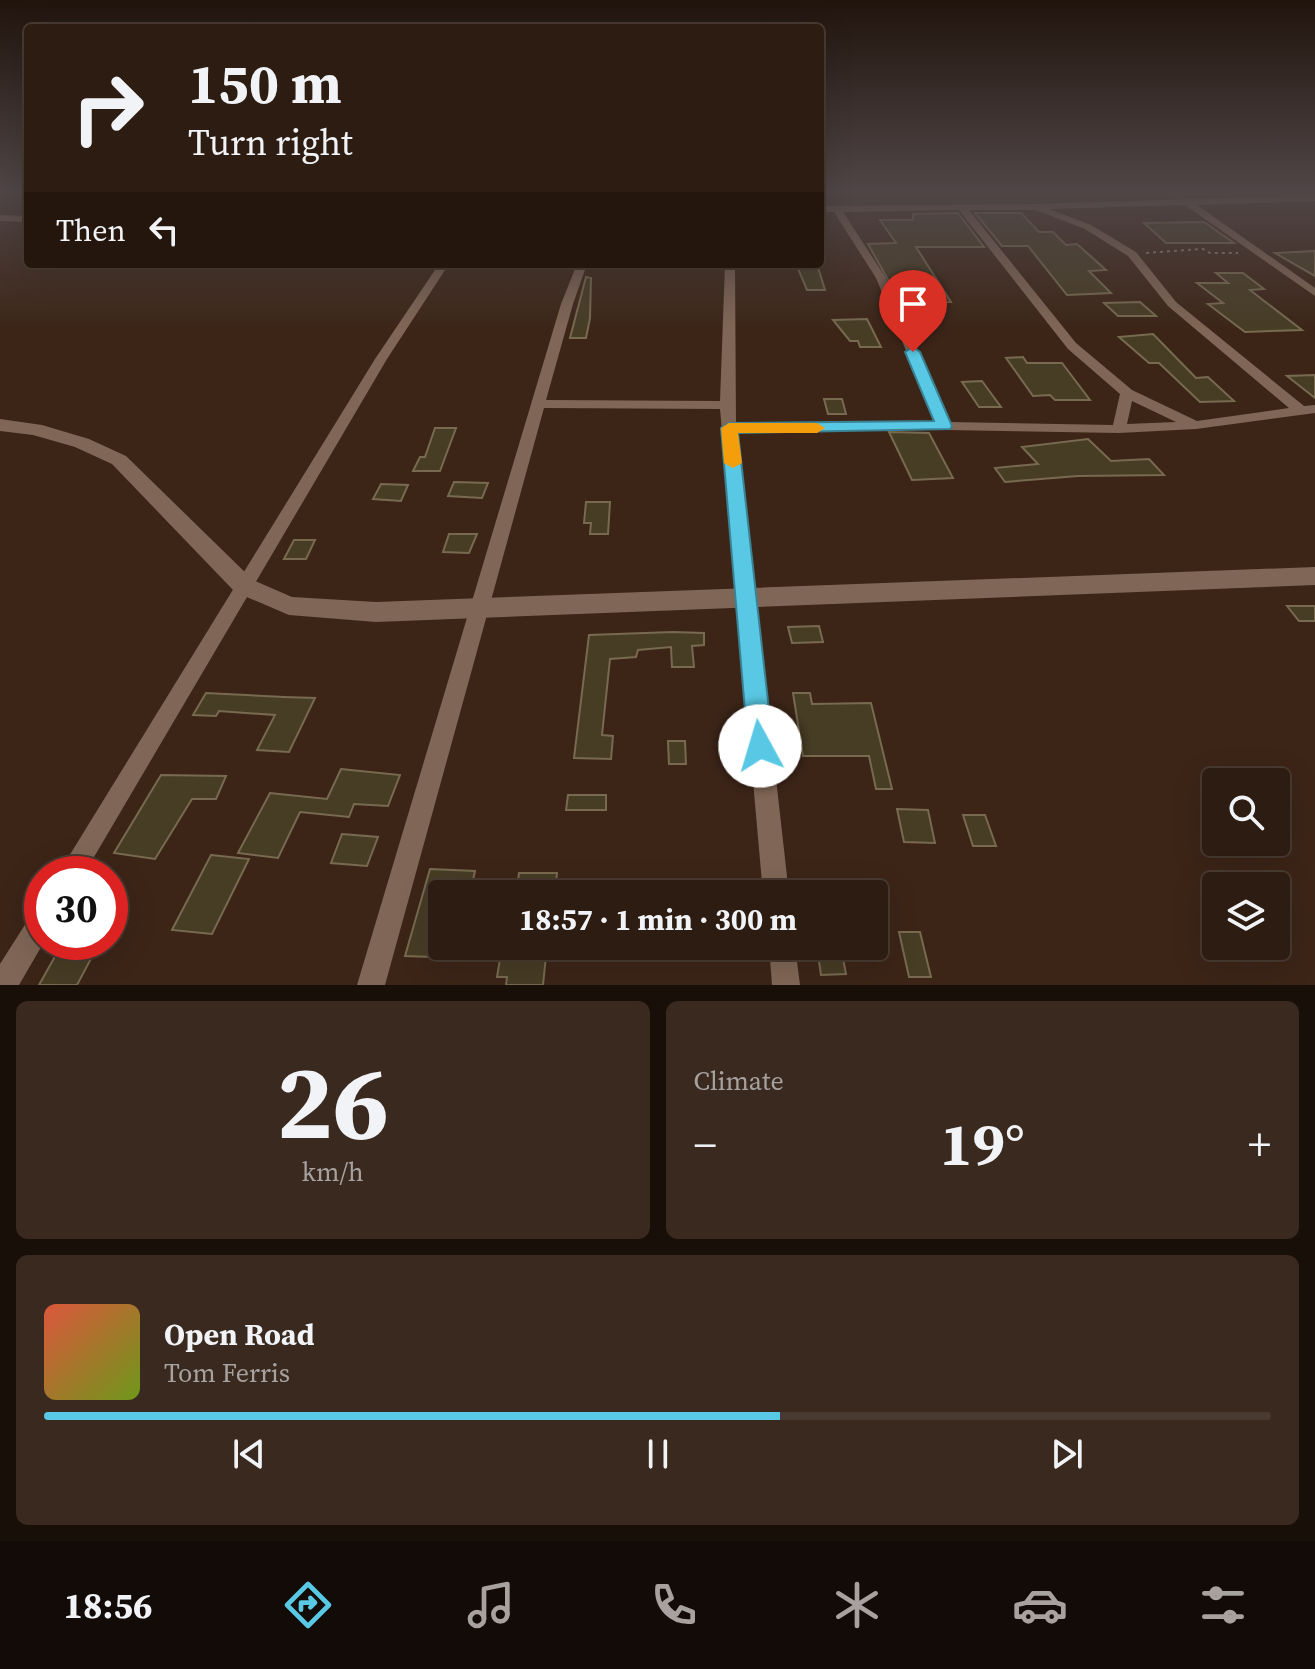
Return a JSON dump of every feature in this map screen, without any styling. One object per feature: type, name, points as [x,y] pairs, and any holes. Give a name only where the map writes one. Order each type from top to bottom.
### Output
[{"type":"street","points":[[856,239],[881,278],[944,426]]},
{"type":"street","points":[[987,239],[1072,346],[1127,393],[1196,425]]},
{"type":"street","points":[[1108,239],[1132,254],[1172,304],[1308,409]]},
{"type":"street","points":[[1238,239],[1315,293]]},
{"type":"street","points":[[114,268],[170,268]]},
{"type":"street","points":[[81,856],[381,359],[441,268]]},
{"type":"street","points":[[371,985],[567,304],[580,268]]},
{"type":"street","points":[[730,268],[727,405],[775,880]]},
{"type":"street","points":[[1119,429],[1127,393]]},
{"type":"street","points":[[540,404],[727,405]]},
{"type":"street","points":[[729,428],[944,426],[1119,429],[1196,425],[1308,409]]},
{"type":"street","points":[[0,425],[35,429],[71,439],[119,460],[244,586],[289,606],[376,612],[1315,576]]},
{"type":"street","points":[[3,985],[24,951]]},
{"type":"street","points":[[783,960],[786,985]]},
{"type":"path","points":[[1132,254],[1203,249],[1210,253],[1257,253]]},
{"type":"building","points":[[893,239],[978,239],[984,247],[916,247],[951,302],[901,303],[868,244],[896,243]]},
{"type":"building","points":[[996,239],[1060,239],[1066,245],[1077,244],[1106,270],[1089,271],[1111,293],[1067,295],[1028,246],[1002,246]]},
{"type":"building","points":[[1162,239],[1228,239],[1234,243],[1166,243]]},
{"type":"building","points":[[1315,251],[1315,276],[1275,253]]},
{"type":"building","points":[[798,268],[818,268],[825,290],[807,290]]},
{"type":"building","points":[[1216,273],[1243,273],[1264,289],[1250,290],[1302,330],[1245,332],[1208,304],[1223,303],[1197,283],[1228,283]]},
{"type":"building","points":[[586,277],[591,278],[586,338],[570,338]]},
{"type":"building","points":[[1140,302],[1156,316],[1118,316],[1104,303]]},
{"type":"building","points":[[867,319],[881,347],[860,347],[858,341],[850,341],[833,320]]},
{"type":"building","points":[[1153,334],[1196,378],[1208,377],[1234,401],[1200,402],[1159,363],[1149,363],[1119,337]]},
{"type":"building","points":[[1023,357],[1027,363],[1062,363],[1090,400],[1055,400],[1050,395],[1033,396],[1006,358]]},
{"type":"building","points":[[1315,375],[1315,398],[1287,376]]},
{"type":"building","points":[[982,381],[1001,407],[979,407],[962,382]]},
{"type":"building","points":[[824,399],[842,399],[846,414],[828,414]]},
{"type":"building","points":[[435,428],[456,428],[440,471],[413,471],[420,457],[425,457]]},
{"type":"building","points":[[889,432],[929,433],[953,478],[912,480]]},
{"type":"building","points":[[1088,439],[1111,461],[1149,459],[1164,475],[1078,476],[1005,482],[995,468],[1038,464],[1022,447]]},
{"type":"building","points":[[454,482],[488,483],[482,498],[448,496]]},
{"type":"building","points":[[381,484],[408,485],[401,501],[373,499]]},
{"type":"building","points":[[586,502],[610,502],[608,534],[590,534],[591,523],[584,523]]},
{"type":"building","points":[[449,534],[477,534],[469,553],[443,552]]},
{"type":"building","points":[[294,540],[315,540],[306,559],[284,559]]},
{"type":"building","points":[[1287,606],[1315,606],[1315,621],[1299,621]]},
{"type":"building","points":[[819,626],[823,642],[792,643],[788,627]]},
{"type":"building","points":[[704,633],[704,645],[692,646],[694,667],[672,667],[671,647],[638,650],[636,657],[610,659],[602,735],[613,736],[611,759],[574,758],[589,635]]},
{"type":"building","points":[[206,693],[315,698],[289,752],[257,750],[275,715],[219,711],[216,716],[193,715]]},
{"type":"building","points":[[793,693],[810,693],[812,704],[871,703],[892,789],[876,789],[869,756],[803,756]]},
{"type":"building","points":[[668,741],[685,741],[686,764],[669,764]]},
{"type":"building","points":[[341,769],[400,775],[388,806],[354,804],[349,817],[300,812],[278,858],[238,853],[270,793],[327,799]]},
{"type":"building","points":[[161,775],[226,776],[216,799],[192,799],[155,859],[114,853]]},
{"type":"building","points":[[568,795],[606,795],[606,810],[566,810]]},
{"type":"building","points":[[897,809],[928,810],[935,843],[904,842]]},
{"type":"building","points":[[963,815],[985,815],[996,846],[973,846]]},
{"type":"building","points":[[342,834],[378,837],[367,866],[331,863]]},
{"type":"building","points":[[211,855],[249,859],[212,934],[172,930]]},
{"type":"building","points":[[430,869],[475,871],[473,880],[428,880],[428,957],[405,956]]},
{"type":"building","points":[[519,873],[557,873],[556,880],[518,880]]},
{"type":"building","points":[[899,932],[920,932],[931,977],[909,977]]},
{"type":"building","points":[[53,960],[90,960],[77,985],[39,985]]},
{"type":"building","points":[[500,960],[546,960],[543,985],[506,985],[507,977],[497,977]]},
{"type":"building","points":[[819,960],[843,960],[846,974],[821,975]]},
{"type":"slow traffic","points":[[733,463],[729,428],[817,428]]},
{"type":"route","points":[[760,746],[729,428],[944,426],[913,352]]}]
